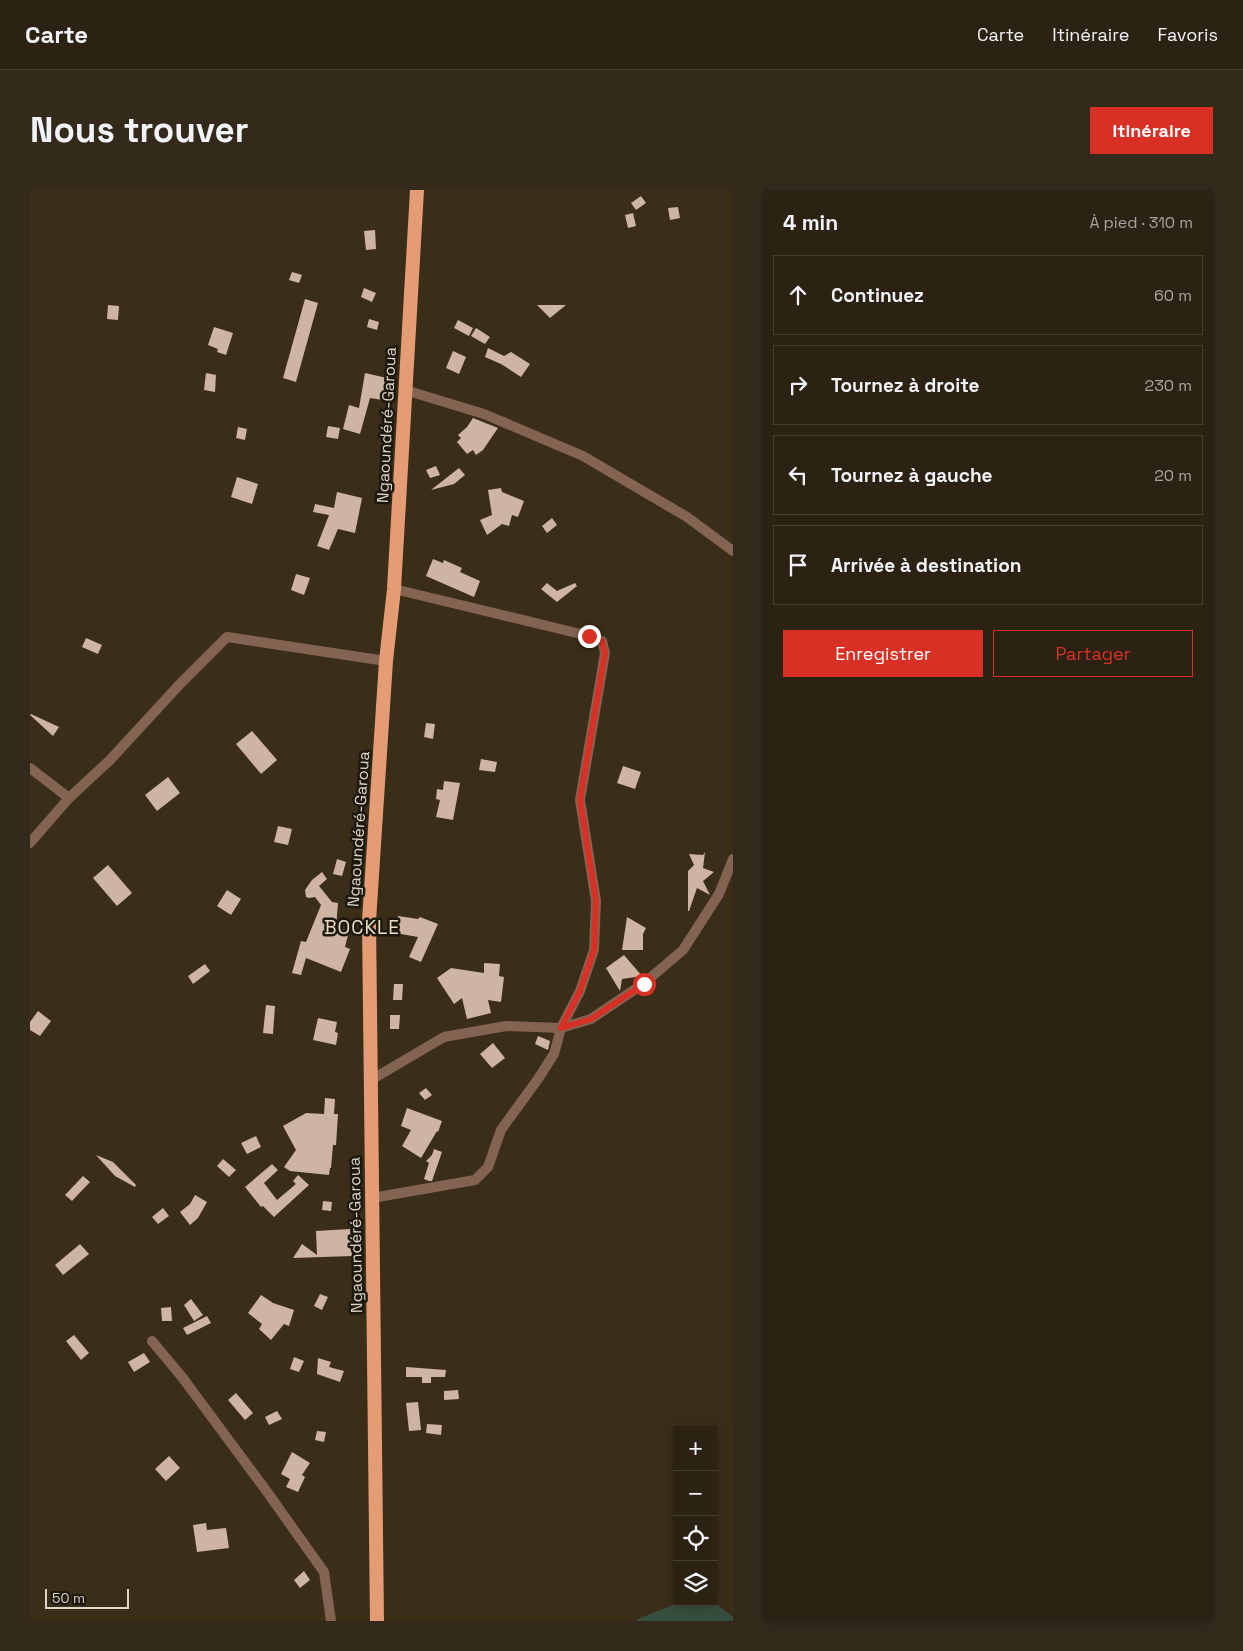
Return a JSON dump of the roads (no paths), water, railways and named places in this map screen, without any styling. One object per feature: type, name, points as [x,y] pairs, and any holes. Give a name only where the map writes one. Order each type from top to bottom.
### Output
[{"type":"highway","name":"Ngaoundéré-Garoua","points":[[377,1621],[369,921],[386,661],[394,589],[417,190]]},
{"type":"street","points":[[405,390],[484,414],[583,456],[686,517],[733,551]]},
{"type":"street","points":[[372,1198],[475,1180],[488,1167],[500,1130],[554,1054],[561,1028],[580,991],[594,950],[596,901],[580,800],[605,653],[602,641],[589,636],[394,589]]},
{"type":"street","points":[[30,843],[69,798],[110,760],[180,684],[228,637],[386,661]]},
{"type":"street","points":[[30,768],[69,798]]},
{"type":"street","points":[[371,1080],[444,1037],[506,1026],[561,1028],[591,1019],[644,984],[683,950],[719,894],[733,859]]},
{"type":"street","points":[[152,1341],[182,1377],[324,1572],[331,1621]]},
{"type":"district","name":"BOCKLE","points":[[362,927]]}]
